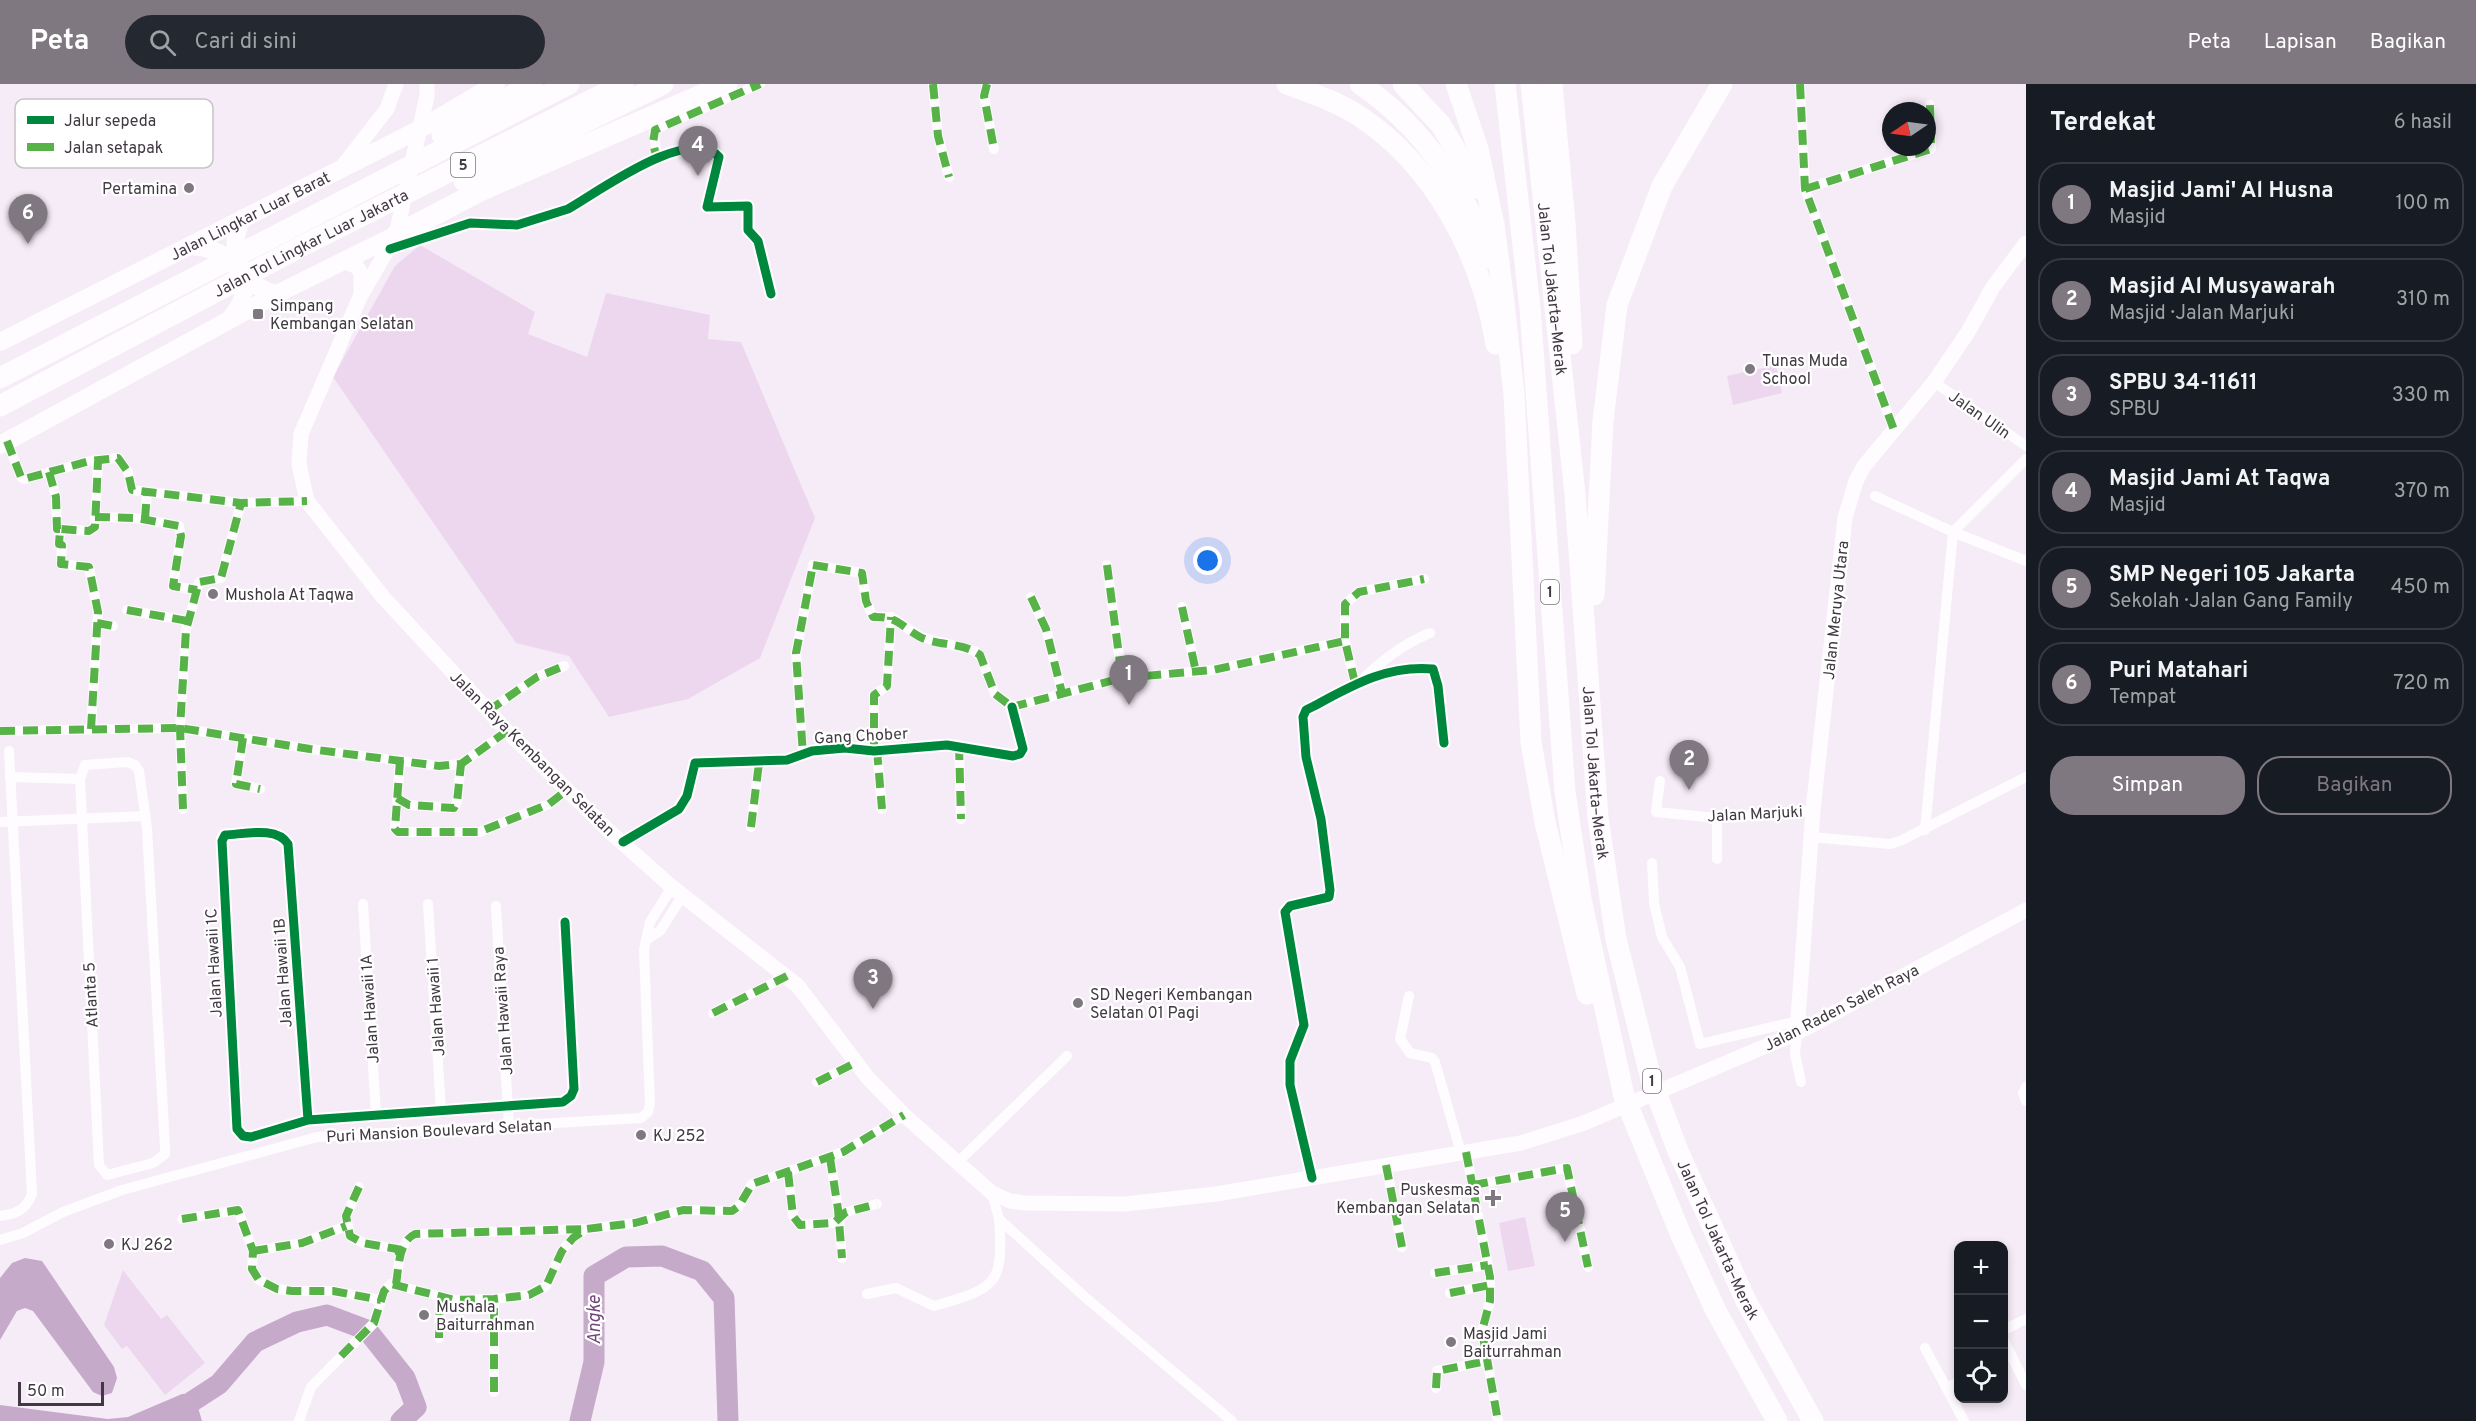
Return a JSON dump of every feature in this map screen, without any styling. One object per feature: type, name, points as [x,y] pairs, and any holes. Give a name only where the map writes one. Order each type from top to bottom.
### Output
[{"type":"highway","points":[[298,237],[375,172],[532,84]]},
{"type":"highway","name":"Jalan Tol Lingkar Luar Jakarta","points":[[0,406],[569,84]]},
{"type":"highway","name":"Jalan Tol Lingkar Luar Jakarta","points":[[0,378],[623,84]]},
{"type":"highway","points":[[298,237],[399,213],[663,84]]},
{"type":"highway","points":[[393,242],[482,190],[727,84]]},
{"type":"highway","points":[[1287,84],[1334,101],[1363,118],[1394,144],[1420,171],[1445,210],[1467,246],[1482,282],[1491,316],[1504,395],[1518,459]]},
{"type":"highway","points":[[1360,84],[1410,125],[1439,159],[1476,220],[1503,294]]},
{"type":"highway","points":[[1403,84],[1441,125],[1473,176],[1494,225]]},
{"type":"highway","points":[[1456,84],[1478,149],[1494,225],[1503,294],[1518,459],[1531,742],[1535,770],[1565,907],[1590,1005],[1624,1096]]},
{"type":"highway","name":"Jalan Tol Jakarta–Merak","points":[[1505,84],[1530,308],[1565,792],[1581,899],[1624,1096],[1686,1246],[1716,1311],[1777,1421]]},
{"type":"highway","name":"Jalan Tol Jakarta–Merak","points":[[1531,84],[1575,494],[1598,818],[1605,878],[1619,950],[1651,1079],[1678,1151],[1746,1302],[1813,1421]]},
{"type":"highway","points":[[1552,84],[1570,292],[1575,494]]},
{"type":"highway","points":[[1588,668],[1604,421],[1617,305],[1662,186],[1722,84]]},
{"type":"main road","points":[[340,169],[387,109],[396,84]]},
{"type":"main road","name":"Jalan Raya Kembangan Selatan","points":[[427,84],[420,129],[393,242],[360,297],[301,434],[299,464],[307,501],[383,597],[507,731],[567,790],[678,891],[787,976],[815,1006],[855,1063],[904,1115],[957,1163],[992,1193],[1017,1202],[1125,1204],[1216,1194],[1521,1143],[1584,1123]]},
{"type":"main road","name":"Jalan Lingkar Luar Barat","points":[[0,342],[420,129],[496,84]]},
{"type":"main road","points":[[390,144],[406,148],[413,158]]},
{"type":"main road","points":[[248,215],[242,233],[246,257],[252,269],[264,280],[288,289]]},
{"type":"main road","points":[[248,215],[236,236],[238,261],[251,282],[275,294],[262,303]]},
{"type":"main road","points":[[4,443],[343,260],[393,242]]},
{"type":"main road","name":"Jalan Meruya Utara","points":[[1798,1027],[1813,810],[1845,518],[1860,474],[1934,382],[1968,332],[1993,287],[2026,243]]},
{"type":"main road","points":[[189,246],[218,250],[237,267],[243,290],[239,306],[229,320]]},
{"type":"main road","name":"Jalan Raya Kembangan Selatan","points":[[343,260],[357,267],[361,273],[360,297]]},
{"type":"main road","name":"Jalan Raden Saleh Raya","points":[[1584,1123],[1684,1081],[1798,1027],[2026,910]]},
{"type":"street","points":[[657,159],[654,133],[660,127],[760,84]]},
{"type":"street","points":[[933,84],[938,136],[949,177]]},
{"type":"street","points":[[987,84],[984,96],[994,149]]},
{"type":"street","points":[[1800,84],[1805,189],[1894,430]]},
{"type":"street","points":[[393,242],[470,223],[517,225],[553,215],[568,209],[657,159],[686,147],[711,149],[719,159],[707,207],[748,206],[748,230],[758,241],[771,294]]},
{"type":"street","points":[[1805,189],[1910,156]]},
{"type":"street","name":"Jalan Ulin","points":[[1934,382],[2026,446]]},
{"type":"street","points":[[4,443],[21,477],[28,478],[98,460],[118,458],[128,472],[132,490],[241,503],[307,501]]},
{"type":"street","points":[[1924,830],[1953,532],[2026,459]]},
{"type":"street","points":[[49,472],[57,497],[57,529],[89,531],[95,527],[98,460]]},
{"type":"street","points":[[145,519],[147,492]]},
{"type":"street","points":[[1875,496],[1953,532],[2026,561]]},
{"type":"street","points":[[183,809],[180,728],[188,621],[202,581],[221,578],[241,503]]},
{"type":"street","points":[[95,517],[145,519],[179,526],[181,536],[173,586],[197,590]]},
{"type":"street","points":[[60,529],[61,564],[89,567],[98,612],[91,729]]},
{"type":"street","points":[[802,754],[796,653],[813,565],[862,573],[871,615],[891,616],[921,637],[975,651],[982,659],[995,694],[1012,706],[1122,678],[1213,670],[1345,641]]},
{"type":"street","points":[[1107,565],[1122,678]]},
{"type":"street","points":[[1359,681],[1345,641],[1343,612],[1349,599],[1359,592],[1424,579]]},
{"type":"street","points":[[1031,597],[1046,629],[1062,693]]},
{"type":"street","points":[[1182,607],[1196,672]]},
{"type":"street","points":[[127,610],[188,621]]},
{"type":"street","points":[[882,809],[880,761],[875,750],[874,695],[887,686],[891,616]]},
{"type":"street","points":[[97,623],[113,626]]},
{"type":"street","points":[[1359,681],[1382,660],[1414,639],[1430,633]]},
{"type":"street","points":[[488,711],[537,677],[564,666]]},
{"type":"street","points":[[1312,1178],[1290,1084],[1290,1061],[1304,1025],[1285,912],[1290,906],[1323,900],[1329,897],[1330,890],[1321,819],[1306,757],[1303,717],[1306,710],[1359,681],[1394,670],[1433,669],[1438,686],[1444,743]]},
{"type":"street","name":"Gang Chober","points":[[623,842],[679,809],[687,796],[695,763],[759,763],[787,760],[802,754],[845,748],[875,750],[959,745],[1006,756],[1020,754],[1023,742],[1012,706]]},
{"type":"street","points":[[0,731],[180,728],[439,766],[462,764],[507,731]]},
{"type":"street","points":[[243,738],[236,784],[260,789]]},
{"type":"street","points":[[959,745],[961,819]]},
{"type":"street","points":[[0,1216],[20,1211],[28,1204],[32,1194],[9,751]]},
{"type":"street","points":[[400,760],[395,831],[478,832],[549,804],[567,790]]},
{"type":"street","points":[[0,822],[145,816],[139,771],[135,765],[127,762],[86,765],[80,779],[10,777]]},
{"type":"street","points":[[751,827],[759,763]]},
{"type":"street","points":[[397,798],[409,805],[454,808],[457,802],[462,764]]},
{"type":"street","points":[[1811,837],[1890,843],[1924,830],[2026,777]]},
{"type":"street","name":"Atlanta 5","points":[[80,779],[99,1165],[102,1172],[107,1175],[153,1163],[165,1154],[145,816]]},
{"type":"street","name":"Jalan Marjuki","points":[[1660,781],[1656,813],[1717,818],[1813,810]]},
{"type":"street","points":[[1717,818],[1717,859]]},
{"type":"street","name":"Jalan Hawaii 1B","points":[[273,833],[283,836],[288,844],[308,1120]]},
{"type":"street","name":"Jalan Hawaii 1C","points":[[273,833],[225,835],[222,841],[237,1129],[243,1136],[250,1137],[308,1120]]},
{"type":"street","points":[[1652,863],[1654,903],[1662,936],[1680,967],[1700,1044],[1706,1045],[1798,1027],[1796,1054],[1801,1082]]},
{"type":"street","name":"Puri Mansion Boulevard Selatan","points":[[0,1240],[23,1233],[63,1212],[122,1190],[317,1137],[509,1116],[632,1120],[648,1112],[650,1104],[644,949],[646,940],[660,931],[678,891]]},
{"type":"street","name":"Jalan Hawaii 1A","points":[[363,904],[376,1114]]},
{"type":"street","name":"Jalan Hawaii 1","points":[[428,904],[441,1110]]},
{"type":"street","name":"Jalan Hawaii Raya","points":[[496,906],[509,1116]]},
{"type":"street","points":[[308,1120],[441,1110],[509,1116],[563,1102],[571,1096],[573,1089],[565,922]]},
{"type":"street","points":[[713,1013],[787,976]]},
{"type":"street","points":[[1409,996],[1400,1039],[1410,1053],[1432,1058],[1435,1062],[1473,1185],[1488,1265],[1490,1301],[1482,1331],[1498,1421]]},
{"type":"street","points":[[957,1163],[1067,1056]]},
{"type":"street","points":[[817,1082],[855,1063]]},
{"type":"street","points":[[2026,1087],[2023,1093],[2026,1101]]},
{"type":"street","points":[[396,1284],[400,1255],[409,1237],[415,1234],[586,1229],[635,1223],[683,1210],[732,1211],[739,1206],[752,1184],[830,1158],[876,1134],[904,1115]]},
{"type":"street","points":[[830,1158],[842,1258]]},
{"type":"street","points":[[1386,1165],[1402,1247]]},
{"type":"street","points":[[1473,1185],[1567,1168],[1588,1267]]},
{"type":"street","points":[[788,1172],[795,1222],[806,1227],[838,1220],[846,1212],[877,1204]]},
{"type":"street","points":[[359,1187],[346,1216],[346,1226],[354,1241],[397,1249],[400,1255]]},
{"type":"street","points":[[867,1294],[900,1288],[934,1306],[981,1291],[993,1279],[1002,1257],[999,1219],[992,1193]]},
{"type":"street","points":[[182,1220],[238,1210],[253,1251],[254,1275],[277,1289],[333,1291],[381,1300]]},
{"type":"street","points":[[999,1219],[1086,1298],[1232,1421]]},
{"type":"street","points":[[253,1251],[302,1243],[346,1226]]},
{"type":"street","points":[[299,1421],[311,1387],[374,1323],[387,1287],[396,1284],[440,1298],[494,1299],[539,1292],[551,1279],[562,1251],[573,1238],[586,1229]]},
{"type":"street","points":[[1435,1273],[1488,1265]]},
{"type":"street","points":[[1450,1293],[1490,1285]]},
{"type":"street","points":[[439,1338],[440,1298]]},
{"type":"street","points":[[494,1299],[494,1392]]},
{"type":"street","points":[[2008,1328],[2026,1319]]},
{"type":"street","points":[[1925,1348],[1964,1421]]},
{"type":"street","points":[[2008,1358],[2026,1385]]},
{"type":"street","points":[[1436,1388],[1437,1371],[1487,1361]]},
{"type":"street","points":[[1946,1388],[1954,1384]]},
{"type":"shaded area","points":[[420,245],[535,312],[528,334],[587,357],[606,293],[710,315],[708,339],[741,342],[815,518],[760,658],[688,699],[609,717],[569,656],[516,643],[333,377],[395,266]]},
{"type":"shaded area","points":[[1776,365],[1782,393],[1733,405],[1727,376]]},
{"type":"shaded area","points":[[1525,1217],[1535,1266],[1508,1271],[1499,1223]]},
{"type":"shaded area","points":[[25,1258],[42,1261],[114,1367],[117,1378],[112,1393],[102,1396],[93,1392],[33,1311],[25,1308],[17,1311],[0,1340],[0,1278],[12,1263]]},
{"type":"shaded area","points":[[123,1270],[161,1319],[167,1315],[205,1363],[165,1395],[127,1346],[122,1349],[104,1325]]},
{"type":"shaded area","points":[[182,1394],[194,1394],[202,1421],[0,1421],[0,1405],[108,1419],[128,1417]]},
{"type":"waterway","name":"Angke","points":[[580,1421],[594,1362],[594,1276],[626,1257],[662,1256],[702,1271],[724,1298],[728,1421]]},
{"type":"waterway","name":"Angke","points":[[162,1421],[219,1384],[255,1342],[297,1322],[327,1315],[367,1330],[405,1378],[416,1407],[401,1421]]},
{"type":"marked path","points":[[660,157],[657,159],[653,143],[655,130],[760,84]]},
{"type":"marked path","points":[[933,84],[938,136],[949,177]]},
{"type":"marked path","points":[[987,84],[984,96],[994,149]]},
{"type":"marked path","points":[[1800,84],[1805,189],[1894,430]]},
{"type":"marked path","points":[[1805,189],[1909,156]]},
{"type":"marked path","points":[[7,441],[21,477],[24,479],[90,461],[118,458],[128,472],[132,490],[241,503],[307,501]]},
{"type":"marked path","points":[[91,729],[98,612],[89,567],[61,564],[62,545],[59,544],[60,529],[89,531],[95,527],[98,461]]},
{"type":"marked path","points":[[49,472],[56,497],[57,529],[60,529]]},
{"type":"marked path","points":[[145,519],[147,492]]},
{"type":"marked path","points":[[183,809],[180,728],[186,630],[199,582],[221,578],[241,503]]},
{"type":"marked path","points":[[95,517],[136,518],[179,526],[181,536],[173,586],[197,590]]},
{"type":"marked path","points":[[813,565],[862,573],[866,601],[873,617],[894,620],[927,640],[966,648],[980,655],[995,694],[1012,707],[1023,742],[1020,754],[998,754],[960,746],[940,745],[876,750],[830,749],[803,755],[796,653],[813,565]]},
{"type":"marked path","points":[[1107,565],[1122,678]]},
{"type":"marked path","points":[[1355,683],[1345,641],[1345,604],[1359,592],[1424,579]]},
{"type":"marked path","points":[[1031,597],[1046,629],[1062,693]]},
{"type":"marked path","points":[[1182,607],[1196,672]]},
{"type":"marked path","points":[[127,610],[188,621]]},
{"type":"marked path","points":[[874,751],[874,695],[887,686],[891,617]]},
{"type":"marked path","points":[[97,623],[113,626]]},
{"type":"marked path","points":[[1012,707],[1122,678],[1213,670],[1345,641]]},
{"type":"marked path","points":[[488,711],[537,677],[564,666]]},
{"type":"marked path","points":[[0,731],[180,728],[310,749],[439,766],[461,764],[507,731]]},
{"type":"marked path","points":[[243,738],[236,784],[260,789]]},
{"type":"marked path","points":[[959,745],[961,819]]},
{"type":"marked path","points":[[877,750],[882,809]]},
{"type":"marked path","points":[[400,760],[395,829],[398,832],[479,832],[549,804],[567,790]]},
{"type":"marked path","points":[[751,827],[759,763]]},
{"type":"marked path","points":[[397,798],[409,805],[454,808],[457,802],[461,764]]},
{"type":"marked path","points":[[713,1013],[787,976]]},
{"type":"marked path","points":[[817,1082],[855,1063]]},
{"type":"marked path","points":[[341,1356],[374,1323],[384,1291],[391,1284],[455,1300],[529,1295],[546,1286],[562,1251],[573,1238],[586,1229],[635,1223],[683,1210],[732,1211],[739,1206],[752,1184],[843,1152],[904,1115]]},
{"type":"marked path","points":[[1466,1152],[1490,1277],[1490,1301],[1482,1331],[1498,1421]]},
{"type":"marked path","points":[[830,1158],[838,1209],[842,1258]]},
{"type":"marked path","points":[[1386,1165],[1402,1247]]},
{"type":"marked path","points":[[1473,1185],[1567,1168],[1588,1267]]},
{"type":"marked path","points":[[788,1172],[793,1216],[800,1225],[834,1223],[846,1212],[877,1204]]},
{"type":"marked path","points":[[359,1187],[346,1216],[350,1236],[363,1243],[397,1249],[400,1255]]},
{"type":"marked path","points":[[182,1219],[238,1210],[253,1251],[252,1269],[259,1280],[277,1289],[333,1291],[381,1300]]},
{"type":"marked path","points":[[253,1251],[302,1243],[346,1226]]},
{"type":"marked path","points":[[396,1284],[402,1249],[409,1238],[415,1234],[586,1229]]},
{"type":"marked path","points":[[1435,1273],[1488,1265]]},
{"type":"marked path","points":[[1450,1293],[1490,1285]]},
{"type":"marked path","points":[[439,1338],[440,1298]]},
{"type":"marked path","points":[[494,1299],[494,1392]]},
{"type":"marked path","points":[[1436,1388],[1437,1371],[1487,1361]]},
{"type":"cycle path","points":[[390,249],[470,223],[517,225],[568,209],[621,176],[666,154],[687,149],[705,149],[719,157],[707,207],[748,206],[748,230],[758,241],[771,294]]},
{"type":"cycle path","points":[[1312,1178],[1290,1085],[1290,1061],[1304,1025],[1285,912],[1290,906],[1329,897],[1330,890],[1321,819],[1306,757],[1303,717],[1306,710],[1371,678],[1400,670],[1433,669],[1438,686],[1444,743]]},
{"type":"cycle path","points":[[623,842],[679,809],[687,796],[695,763],[787,760],[812,751],[845,748],[874,751],[947,745],[1013,756],[1020,754],[1023,749],[1012,707]]},
{"type":"cycle path","points":[[308,1120],[288,844],[283,838],[269,833],[225,835],[222,841],[237,1129],[243,1136],[251,1137],[308,1120],[563,1102],[571,1096],[574,1089],[565,922]]},
{"type":"place","name":"Masjid Jami At Taqwa","points":[[698,176]]},
{"type":"place","name":"Pertamina","points":[[189,188]]},
{"type":"place","name":"Puri Matahari","points":[[28,244]]},
{"type":"place","name":"Simpang Kembangan Selatan","points":[[258,314]]},
{"type":"place","name":"Tunas Muda School","points":[[1750,369]]},
{"type":"place","name":"Mushola At Taqwa","points":[[213,594]]},
{"type":"place","name":"Masjid Jami' Al Husna","points":[[1129,705]]},
{"type":"place","name":"Masjid Al Musyawarah","points":[[1689,790]]},
{"type":"place","name":"SD Negeri Kembangan Selatan 01 Pagi","points":[[1078,1003]]},
{"type":"place","name":"SPBU 34-11611","points":[[873,1009]]},
{"type":"place","name":"KJ 252","points":[[641,1135]]},
{"type":"place","name":"Puskesmas Kembangan Selatan","points":[[1493,1198]]},
{"type":"place","name":"SMP Negeri 105 Jakarta","points":[[1565,1242]]},
{"type":"place","name":"KJ 262","points":[[109,1244]]},
{"type":"place","name":"Mushala Baiturrahman","points":[[424,1315]]},
{"type":"place","name":"Masjid Jami Baiturrahman","points":[[1451,1342]]}]
